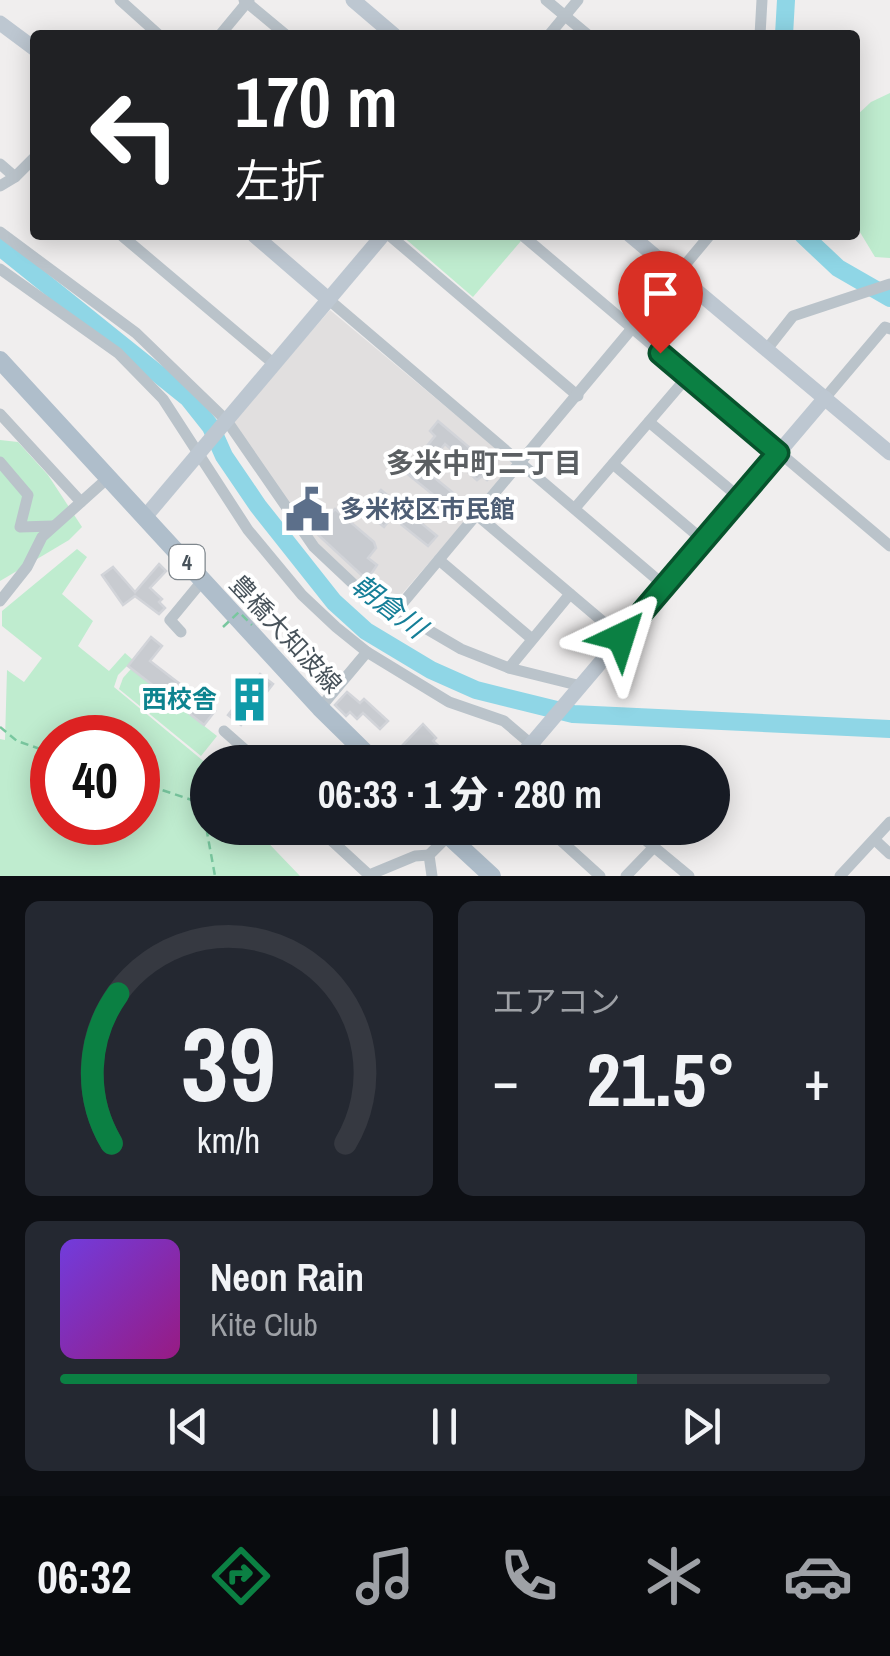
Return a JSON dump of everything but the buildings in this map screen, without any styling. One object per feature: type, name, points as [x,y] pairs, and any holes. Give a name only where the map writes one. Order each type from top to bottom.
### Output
[{"type":"main road","name":"豊橋大知波線","points":[[0,360],[358,745]]},
{"type":"main road","points":[[462,845],[492,876]]},
{"type":"street","points":[[120,0],[154,30]]},
{"type":"street","points":[[353,0],[388,30]]},
{"type":"street","points":[[546,0],[582,30]]},
{"type":"street","points":[[552,30],[578,0]]},
{"type":"street","points":[[760,30],[762,0]]},
{"type":"street","points":[[224,30],[247,1],[280,30]]},
{"type":"street","points":[[0,23],[30,46]]},
{"type":"street","points":[[0,186],[30,162]]},
{"type":"street","points":[[0,164],[16,177]]},
{"type":"street","points":[[0,232],[136,333],[226,422],[314,547],[366,596],[453,653],[461,649]]},
{"type":"street","points":[[127,240],[274,364]]},
{"type":"street","points":[[260,240],[666,586]]},
{"type":"street","points":[[144,516],[381,240]]},
{"type":"street","points":[[392,240],[578,396]]},
{"type":"street","points":[[528,240],[890,546]]},
{"type":"street","points":[[636,240],[887,446]]},
{"type":"street","points":[[577,690],[461,649],[396,611],[706,240]]},
{"type":"street","points":[[0,269],[118,353],[164,399],[248,530],[302,595],[367,652],[449,702],[504,722],[531,745],[885,326],[890,329]]},
{"type":"street","points":[[767,349],[793,316],[889,285]]},
{"type":"street","points":[[575,508],[688,376]]},
{"type":"street","points":[[0,414],[81,502]]},
{"type":"street","points":[[649,422],[740,498]]},
{"type":"street","points":[[0,462],[28,494],[20,527],[52,526]]},
{"type":"street","points":[[613,464],[704,541]]},
{"type":"street","points":[[0,601],[52,526],[110,477]]},
{"type":"street","points":[[478,515],[621,637]]},
{"type":"street","points":[[439,560],[532,639]]},
{"type":"street","points":[[181,632],[170,620],[202,580]]},
{"type":"street","points":[[509,668],[570,594]]},
{"type":"street","points":[[320,708],[367,652]]},
{"type":"street","points":[[224,731],[239,745]]},
{"type":"street","points":[[840,876],[890,822]]},
{"type":"street","points":[[875,840],[890,854]]},
{"type":"street","points":[[336,845],[369,875],[415,856],[429,856]]},
{"type":"street","points":[[432,876],[429,856],[437,845]]},
{"type":"street","points":[[566,845],[600,876]]},
{"type":"street","points":[[652,845],[689,876]]},
{"type":"street","points":[[626,876],[654,847]]},
{"type":"path","points":[[223,627],[239,612],[252,625]]},
{"type":"path","points":[[0,727],[30,745]]},
{"type":"path","points":[[160,790],[195,802],[204,810],[214,876]]},
{"type":"shaded area","points":[[330,310],[512,462],[511,468],[389,609],[316,546],[233,421]]},
{"type":"green space","points":[[890,93],[890,258],[875,257],[860,232],[860,112]]},
{"type":"green space","points":[[407,240],[520,240],[473,297]]},
{"type":"green space","points":[[0,440],[18,442],[48,475],[82,527],[69,540],[0,581]]},
{"type":"green space","points":[[77,549],[87,557],[62,594],[93,621],[78,646],[109,671],[125,653],[133,660],[118,675],[114,687],[148,715],[30,715],[30,845],[160,845],[160,725],[190,750],[190,845],[270,845],[300,876],[0,876],[0,739],[5,740],[7,670],[24,682],[42,658],[2,626],[2,611]]},
{"type":"green space","points":[[131,669],[217,736],[210,745],[190,747],[160,722],[160,715],[151,715],[119,689]]},
{"type":"waterway","points":[[784,30],[786,0]]},
{"type":"waterway","points":[[808,240],[838,268],[890,298]]},
{"type":"waterway","name":"朝倉川","points":[[0,247],[188,398],[211,427],[224,456],[258,506],[334,602],[366,631],[431,670],[476,690],[573,714],[890,729]]},
{"type":"place","name":"多米校区市民館","points":[[307,509]]},
{"type":"place","name":"西校舎","points":[[250,699]]},
{"type":"district","name":"多米中町二丁目","points":[[484,463]]},
{"type":"route","points":[[621,637],[778,453],[660,353]]}]
